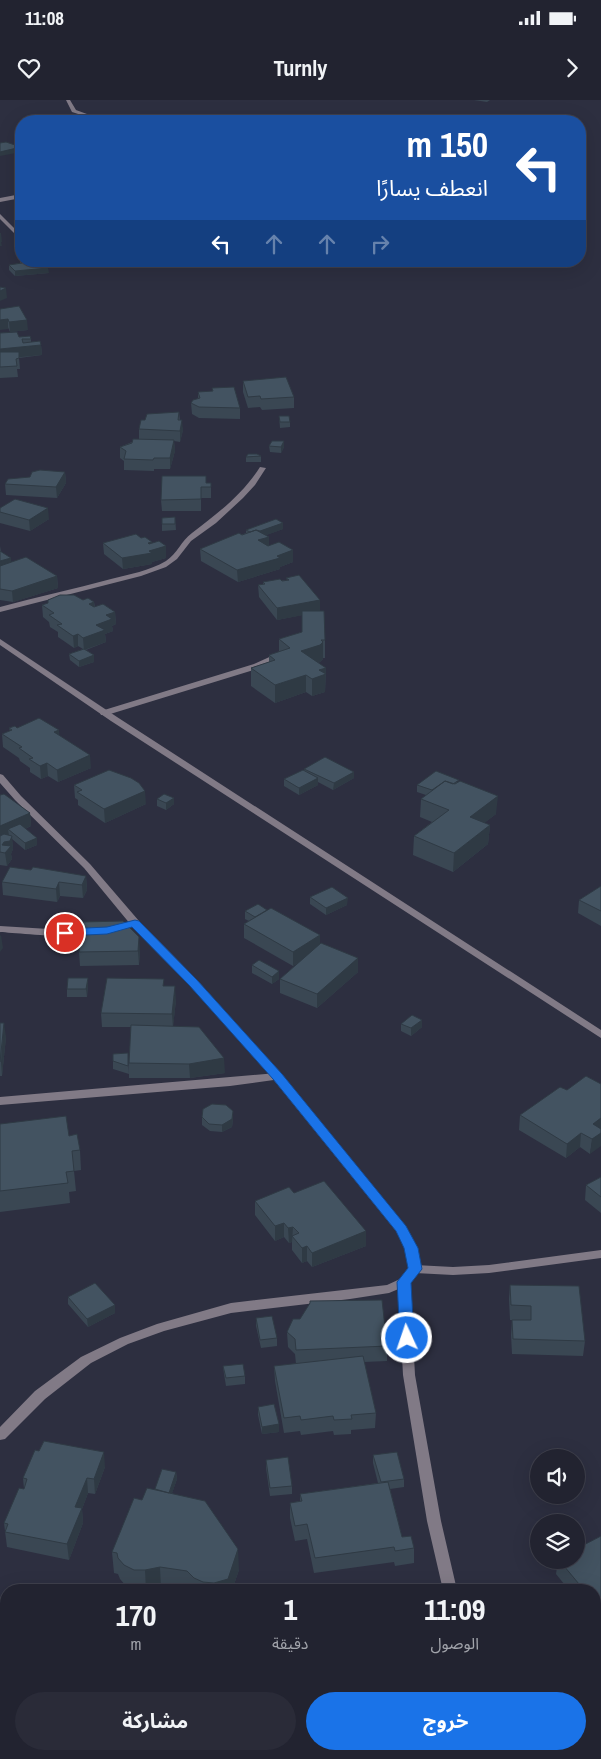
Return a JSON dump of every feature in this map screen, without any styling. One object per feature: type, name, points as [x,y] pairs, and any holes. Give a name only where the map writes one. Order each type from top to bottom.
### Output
[{"type":"street","points":[[68,100],[74,110],[88,115]]},
{"type":"street","points":[[0,200],[15,197]]},
{"type":"street","points":[[0,216],[15,232]]},
{"type":"street","points":[[0,610],[29,601],[94,587],[149,571],[169,562],[177,557],[187,541],[219,515],[258,478],[262,468]]},
{"type":"street","points":[[0,641],[104,713],[601,1035]]},
{"type":"street","points":[[104,713],[257,666],[276,658],[286,649]]},
{"type":"street","points":[[0,776],[18,798],[87,866],[130,925],[193,982],[277,1077],[402,1229],[411,1248],[415,1269]]},
{"type":"street","points":[[0,929],[65,933],[107,930]]},
{"type":"street","points":[[0,1101],[277,1077]]},
{"type":"street","points":[[415,1269],[453,1271],[489,1269],[601,1254]]},
{"type":"street","points":[[0,1434],[40,1395],[86,1360],[134,1337],[161,1327],[232,1308],[389,1289],[404,1282],[415,1269]]},
{"type":"street","points":[[404,1282],[409,1375],[434,1521],[449,1584]]},
{"type":"building","points":[[6,142],[15,145],[15,148],[0,152],[0,143]]},
{"type":"building","points":[[15,264],[15,267],[48,268],[15,271],[9,265]]},
{"type":"building","points":[[19,306],[27,320],[9,322],[8,319],[0,320],[0,309]]},
{"type":"building","points":[[17,332],[19,337],[30,336],[31,339],[22,339],[23,343],[40,341],[41,345],[0,349],[0,333]]},
{"type":"building","points":[[0,352],[19,352],[19,358],[16,359],[17,366],[0,367]]},
{"type":"building","points":[[286,377],[294,397],[261,399],[260,396],[248,397],[243,381]]},
{"type":"building","points":[[234,387],[240,408],[199,407],[191,403],[193,400],[200,398],[198,392],[213,391],[212,388]]},
{"type":"building","points":[[179,412],[178,420],[182,420],[180,431],[139,429],[141,420],[145,420],[147,414]]},
{"type":"building","points":[[279,416],[289,416],[290,422],[280,422]]},
{"type":"building","points":[[133,439],[174,440],[170,458],[154,458],[153,460],[124,459],[126,451],[120,447],[132,443]]},
{"type":"building","points":[[272,441],[284,441],[281,447],[269,446]]},
{"type":"building","points":[[248,454],[257,454],[261,456],[246,457]]},
{"type":"building","points":[[40,470],[65,472],[56,487],[5,484],[8,479],[30,477],[32,472]]},
{"type":"building","points":[[162,476],[206,476],[206,483],[211,483],[211,487],[201,487],[201,499],[161,500]]},
{"type":"building","points":[[15,499],[48,508],[29,520],[0,512],[0,508]]},
{"type":"building","points":[[175,517],[175,524],[162,524],[162,518]]},
{"type":"building","points":[[276,519],[283,523],[260,531],[250,532],[246,530]]},
{"type":"building","points":[[256,530],[269,537],[258,540],[268,546],[279,542],[293,550],[277,556],[280,558],[237,570],[200,549],[239,533],[242,535]]},
{"type":"building","points":[[136,534],[152,542],[149,544],[159,541],[166,546],[149,551],[152,553],[122,558],[103,543]]},
{"type":"building","points":[[0,551],[11,558],[0,561]]},
{"type":"building","points":[[26,557],[57,576],[12,591],[0,589],[0,566]]},
{"type":"building","points":[[299,575],[320,600],[277,608],[258,585],[265,584],[263,582],[280,579],[282,581],[289,580],[286,578]]},
{"type":"building","points":[[60,595],[74,595],[83,600],[88,598],[94,602],[89,604],[94,607],[103,604],[115,612],[106,615],[112,619],[96,625],[105,630],[83,638],[78,634],[73,636],[57,625],[62,624],[49,615],[54,613],[42,605]]},
{"type":"building","points":[[302,611],[324,611],[325,640],[321,640],[323,642],[320,645],[301,651],[326,668],[319,670],[326,674],[312,679],[306,675],[275,685],[251,668],[275,660],[269,655],[290,648],[279,639],[302,632]]},
{"type":"building","points":[[84,649],[94,655],[79,661],[69,654]]},
{"type":"building","points":[[39,718],[59,730],[54,732],[90,755],[57,770],[47,763],[40,766],[29,759],[33,758],[19,748],[22,747],[2,734],[12,730],[9,728],[15,726],[17,728]]},
{"type":"building","points":[[325,757],[354,772],[334,783],[304,769]]},
{"type":"building","points":[[109,770],[131,778],[139,783],[145,791],[104,809],[77,792],[82,790],[74,785]]},
{"type":"building","points":[[303,770],[318,778],[299,788],[284,779]]},
{"type":"building","points":[[436,771],[459,780],[453,784],[445,781],[432,790],[417,785]]},
{"type":"building","points":[[445,781],[455,784],[460,781],[498,796],[470,817],[490,825],[454,853],[414,836],[449,810],[421,799]]},
{"type":"building","points":[[4,794],[30,813],[0,826],[0,795]]},
{"type":"building","points":[[164,794],[174,798],[166,803],[157,799]]},
{"type":"building","points":[[20,824],[37,838],[25,843],[8,829]]},
{"type":"building","points":[[4,834],[12,836],[10,841],[4,842],[2,845],[11,846],[5,853],[0,852],[0,836]]},
{"type":"building","points":[[10,867],[31,870],[33,867],[86,876],[82,885],[59,882],[56,889],[2,882]]},
{"type":"building","points":[[601,886],[601,911],[579,900]]},
{"type":"building","points":[[332,887],[348,898],[326,908],[310,897]]},
{"type":"building","points":[[258,904],[267,910],[255,917],[245,911]]},
{"type":"building","points":[[271,908],[320,935],[293,952],[244,924]]},
{"type":"building","points":[[123,921],[139,937],[138,951],[79,952],[82,922]]},
{"type":"building","points":[[321,943],[358,958],[317,994],[280,979]]},
{"type":"building","points":[[259,960],[279,971],[272,977],[252,965]]},
{"type":"building","points":[[68,978],[88,978],[86,989],[67,989]]},
{"type":"building","points":[[107,978],[164,979],[163,986],[175,986],[172,1014],[101,1013]]},
{"type":"building","points":[[412,1015],[422,1020],[411,1028],[401,1024]]},
{"type":"building","points":[[0,1023],[4,1023],[0,1062]]},
{"type":"building","points":[[131,1025],[199,1027],[224,1058],[189,1064],[129,1063]]},
{"type":"building","points":[[128,1053],[128,1066],[113,1061],[113,1054]]},
{"type":"building","points":[[586,1076],[601,1084],[601,1118],[593,1124],[601,1129],[601,1133],[592,1139],[581,1133],[567,1144],[520,1115],[560,1087],[567,1090]]},
{"type":"building","points":[[212,1104],[226,1105],[233,1111],[232,1119],[222,1125],[209,1124],[202,1117],[203,1109]]},
{"type":"building","points":[[66,1116],[69,1136],[77,1134],[80,1150],[72,1151],[74,1171],[66,1172],[68,1183],[0,1191],[0,1124]]},
{"type":"building","points":[[601,1177],[601,1197],[586,1185]]},
{"type":"building","points":[[324,1181],[366,1231],[312,1253],[307,1246],[302,1248],[292,1236],[299,1233],[293,1227],[288,1228],[284,1223],[275,1226],[255,1201],[289,1187],[294,1193]]},
{"type":"building","points":[[95,1283],[115,1305],[87,1319],[68,1297]]},
{"type":"building","points":[[510,1285],[579,1286],[585,1341],[513,1339],[512,1320],[531,1320],[531,1306],[511,1305]]},
{"type":"building","points":[[382,1300],[387,1346],[296,1350],[295,1339],[287,1332],[293,1319],[300,1319],[310,1301]]},
{"type":"building","points":[[272,1316],[277,1338],[260,1340],[256,1318]]},
{"type":"building","points":[[363,1356],[376,1413],[351,1415],[352,1419],[334,1420],[333,1416],[301,1420],[300,1416],[284,1418],[274,1366]]},
{"type":"building","points":[[243,1364],[245,1376],[226,1378],[223,1366]]},
{"type":"building","points":[[274,1404],[279,1424],[262,1427],[258,1407]]},
{"type":"building","points":[[44,1441],[104,1452],[94,1479],[87,1478],[75,1507],[82,1508],[67,1544],[5,1532],[8,1524],[4,1523],[19,1488],[24,1489],[27,1479],[23,1478],[35,1450],[39,1451]]},
{"type":"building","points":[[397,1452],[404,1479],[381,1482],[373,1455]]},
{"type":"building","points":[[288,1457],[292,1486],[270,1488],[266,1460]]},
{"type":"building","points":[[162,1469],[176,1472],[169,1493],[155,1489]]},
{"type":"building","points":[[388,1482],[402,1537],[411,1536],[414,1548],[395,1551],[394,1547],[315,1558],[307,1524],[295,1526],[290,1503],[302,1501],[300,1494]]},
{"type":"building","points":[[147,1488],[205,1501],[238,1549],[228,1579],[214,1583],[203,1582],[194,1578],[187,1571],[160,1567],[134,1570],[124,1565],[118,1558],[117,1553],[112,1552],[134,1498],[142,1500]]},
{"type":"building","points":[[601,1536],[601,1584],[579,1584],[566,1569],[585,1569],[585,1544]]},
{"type":"route","points":[[65,933],[107,930],[135,923],[193,982],[277,1077],[402,1229],[411,1248],[415,1269],[404,1282],[407,1338]]}]
